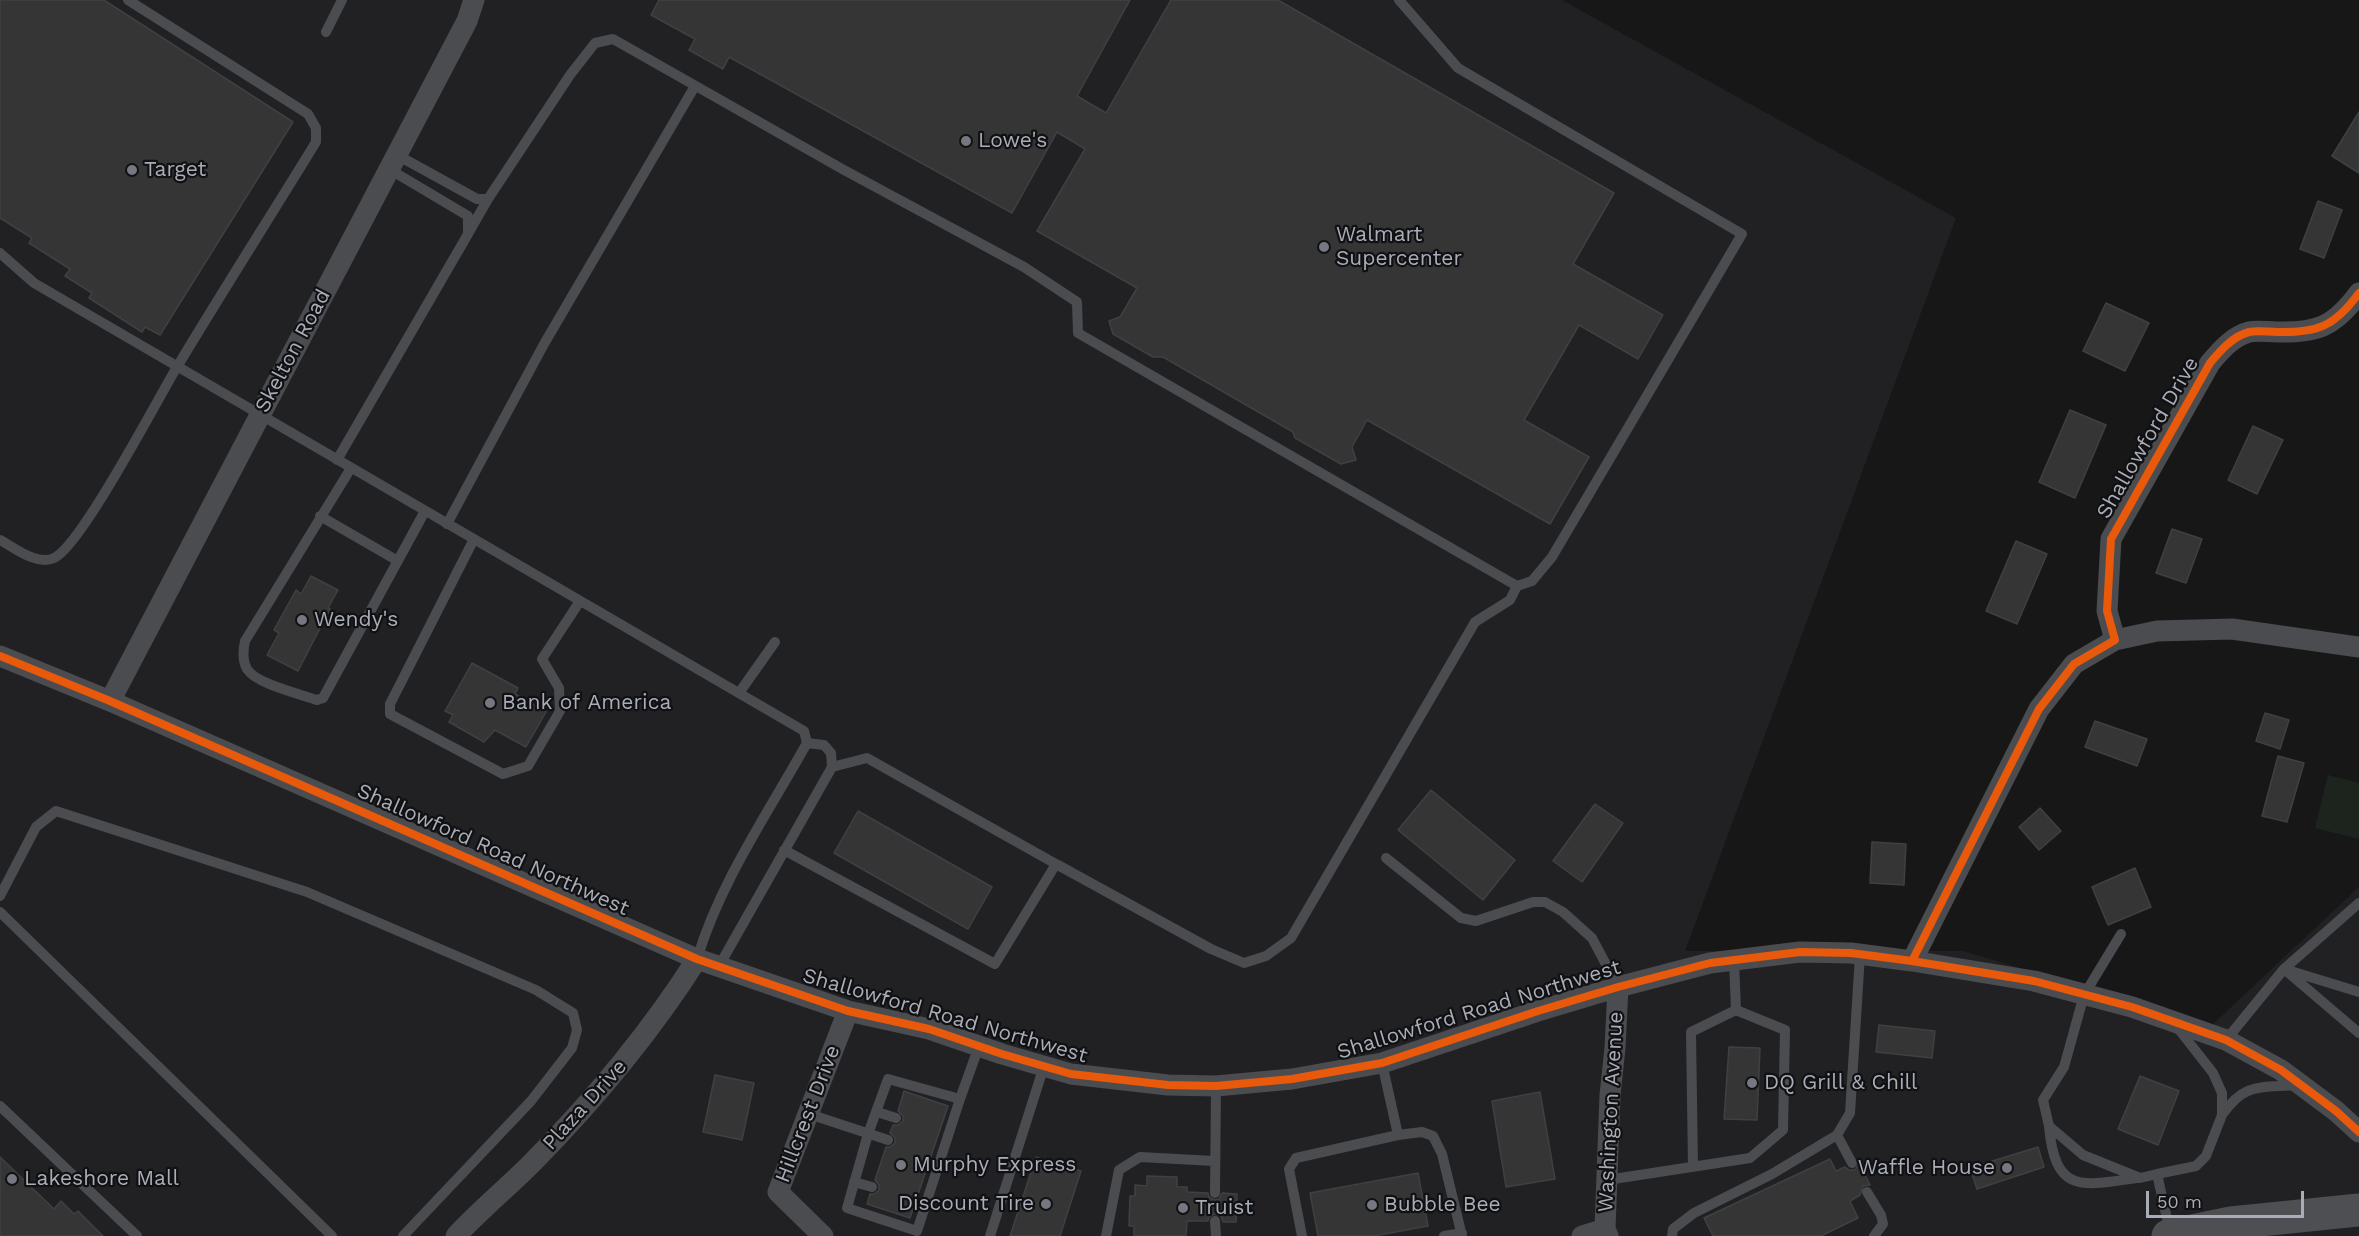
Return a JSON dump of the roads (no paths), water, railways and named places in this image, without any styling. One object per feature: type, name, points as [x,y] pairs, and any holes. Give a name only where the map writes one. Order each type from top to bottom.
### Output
[{"type":"main road","points":[[2169,1236],[2231,1223],[2359,1210]]},
{"type":"street","name":"Skelton Road","points":[[110,701],[467,21],[474,0]]},
{"type":"street","name":"Shallowford Drive","points":[[2115,640],[2107,610],[2111,539],[2210,363],[2227,344],[2249,332],[2304,333],[2327,324],[2348,308],[2359,293]]},
{"type":"street","points":[[1912,961],[2039,709],[2074,664],[2115,640],[2157,631],[2232,629],[2359,647]]},
{"type":"street","name":"Shallowford Road Northwest","points":[[0,656],[110,701],[697,959],[848,1011],[928,1029],[1071,1074],[1168,1085],[1216,1086],[1292,1079],[1382,1063],[1618,987],[1710,963],[1800,952],[1860,955],[1912,961],[2034,981],[2132,1007],[2226,1040],[2281,1070],[2336,1111],[2359,1132]]},
{"type":"street","name":"Plaza Drive","points":[[456,1236],[531,1164],[610,1079],[674,995],[697,959]]},
{"type":"street","name":"Washington Avenue","points":[[1606,1233],[1610,1095],[1618,987]]},
{"type":"street","name":"Hillcrest Drive","points":[[823,1236],[778,1192],[848,1011]]},
{"type":"street","points":[[1582,1236],[1606,1233]]},
{"type":"lane","points":[[0,540],[39,560],[54,558],[75,538],[177,366],[316,142],[316,128],[308,114],[128,0]]},
{"type":"lane","points":[[326,32],[342,0]]},
{"type":"lane","points":[[832,767],[867,758],[1211,949],[1244,963],[1266,956],[1291,938],[1475,622],[1510,600],[1517,586],[1532,581],[1552,557],[1742,234],[1458,68],[1399,0]]},
{"type":"lane","points":[[336,460],[488,199],[570,75],[595,43],[613,39],[899,200],[1024,267],[1077,302],[1078,333],[1517,586]]},
{"type":"lane","points":[[447,524],[544,344],[695,86]]},
{"type":"lane","points":[[393,162],[477,199],[488,199]]},
{"type":"lane","points":[[393,162],[468,216],[468,234]]},
{"type":"lane","points":[[0,253],[34,283],[804,731],[807,743],[706,927],[697,959]]},
{"type":"lane","points":[[351,468],[245,641],[244,660],[247,670],[256,678],[316,700],[323,698],[426,511]]},
{"type":"lane","points":[[320,516],[398,561]]},
{"type":"lane","points":[[474,539],[390,704],[390,714],[503,774],[528,766],[560,711],[559,688],[542,659],[580,601]]},
{"type":"lane","points":[[739,693],[775,642]]},
{"type":"lane","points":[[719,966],[832,767],[831,753],[824,745],[807,743]]},
{"type":"lane","points":[[0,896],[36,827],[56,811],[307,892],[536,990],[573,1013],[577,1030],[572,1048],[531,1101],[403,1236]]},
{"type":"lane","points":[[784,850],[994,964],[1056,864]]},
{"type":"lane","points":[[1386,858],[1461,918],[1476,921],[1533,902],[1545,902],[1563,912],[1592,938],[1618,987]]},
{"type":"lane","points":[[2226,1040],[2284,969],[2359,903]]},
{"type":"lane","points":[[0,912],[332,1236]]},
{"type":"lane","points":[[2121,934],[2084,994],[2064,1067],[2043,1100],[2049,1126],[2051,1152],[2060,1172],[2080,1183],[2098,1184],[2196,1166],[2206,1156],[2222,1115],[2233,1099],[2250,1089],[2301,1085]]},
{"type":"lane","points":[[1672,1236],[1673,1229],[1694,1213],[1772,1174],[1837,1136],[1850,1113],[1860,955]]},
{"type":"lane","points":[[1734,960],[1736,1010]]},
{"type":"lane","points":[[2284,969],[2359,993]]},
{"type":"lane","points":[[2284,969],[2359,1034]]},
{"type":"lane","points":[[1607,1180],[1693,1167],[1750,1158],[1782,1130],[1785,1030],[1736,1010],[1691,1032],[1693,1167]]},
{"type":"lane","points":[[2174,1022],[2213,1073],[2222,1093],[2222,1115]]},
{"type":"lane","points":[[960,1099],[888,1079],[868,1134],[847,1208],[917,1231],[921,1201],[944,1132],[960,1099],[979,1046]]},
{"type":"lane","points":[[1382,1063],[1398,1136]]},
{"type":"lane","points":[[990,1236],[1044,1066]]},
{"type":"lane","points":[[1215,1193],[1216,1086]]},
{"type":"lane","points":[[0,1106],[137,1236]]},
{"type":"lane","points":[[876,1112],[896,1118]]},
{"type":"lane","points":[[808,1114],[888,1140]]},
{"type":"lane","points":[[2049,1126],[2083,1155],[2140,1178]]},
{"type":"lane","points":[[1302,1236],[1289,1169],[1296,1158],[1422,1132],[1432,1136],[1443,1154],[1462,1234],[1444,1236]]},
{"type":"lane","points":[[1837,1136],[1852,1163]]},
{"type":"lane","points":[[1106,1236],[1119,1170],[1140,1157],[1214,1161]]},
{"type":"lane","points":[[2157,1174],[2169,1236]]},
{"type":"lane","points":[[854,1182],[872,1187]]},
{"type":"lane","points":[[1867,1192],[1881,1215],[1883,1224],[1874,1236]]},
{"type":"lane","points":[[1215,1221],[1216,1236]]},
{"type":"place","name":"Lowe's","points":[[966,141]]},
{"type":"place","name":"Target","points":[[132,170]]},
{"type":"place","name":"Walmart Supercenter","points":[[1324,247]]},
{"type":"place","name":"Wendy's","points":[[302,620]]},
{"type":"place","name":"Bank of America","points":[[490,703]]},
{"type":"place","name":"DQ Grill & Chill","points":[[1752,1083]]},
{"type":"place","name":"Murphy Express","points":[[901,1165]]},
{"type":"place","name":"Waffle House","points":[[2007,1168]]},
{"type":"place","name":"Lakeshore Mall","points":[[12,1179]]},
{"type":"place","name":"Discount Tire","points":[[1046,1204]]},
{"type":"place","name":"Bubble Bee","points":[[1372,1205]]},
{"type":"place","name":"Truist","points":[[1183,1208]]}]
